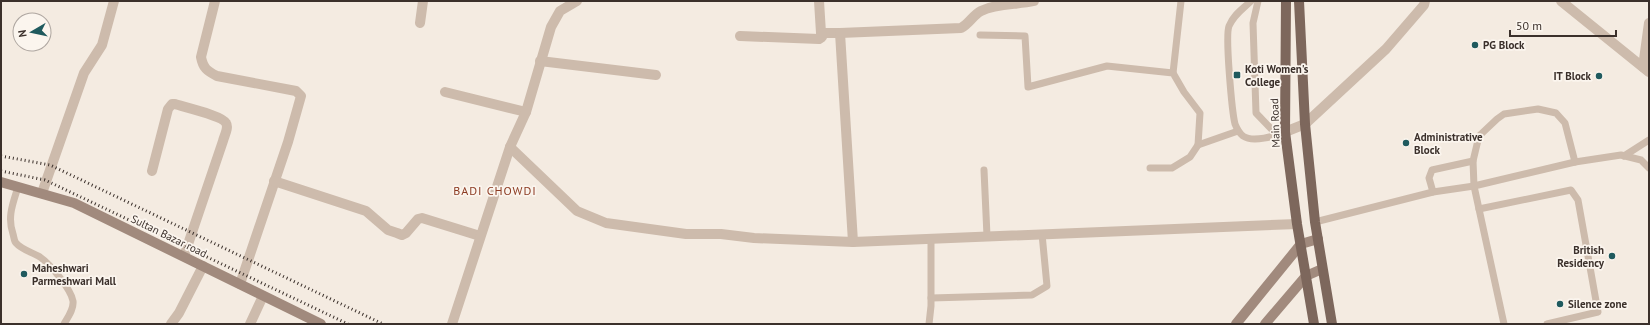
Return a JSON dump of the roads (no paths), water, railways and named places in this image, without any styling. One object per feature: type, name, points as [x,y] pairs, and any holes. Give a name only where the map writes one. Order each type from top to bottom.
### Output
[{"type":"main road","name":"Main Road","points":[[1286,1],[1281,134],[1314,324]]},
{"type":"main road","points":[[1299,1],[1305,124],[1315,222],[1332,324]]},
{"type":"main road","name":"Sultan Bazar road","points":[[1,182],[74,203],[321,324]]},
{"type":"main road","points":[[1236,324],[1301,244],[1318,239]]},
{"type":"main road","points":[[1265,324],[1306,276],[1322,269]]},
{"type":"street","points":[[42,193],[84,73],[102,45],[114,1]]},
{"type":"street","points":[[215,1],[201,57],[202,64],[207,71],[217,76],[296,91],[301,96],[288,142],[240,284]]},
{"type":"street","points":[[420,23],[423,1]]},
{"type":"street","points":[[452,324],[510,147],[526,112],[540,60],[551,27],[560,11],[578,1]]},
{"type":"street","points":[[740,36],[819,39],[822,37],[819,1]]},
{"type":"street","points":[[821,33],[962,28],[979,12],[989,8],[1034,1]]},
{"type":"street","points":[[1281,134],[1305,124],[1386,49],[1424,5],[1425,1]]},
{"type":"street","points":[[1561,1],[1646,69]]},
{"type":"street","points":[[1646,69],[1649,22]]},
{"type":"street","points":[[840,33],[853,242]]},
{"type":"street","points":[[540,60],[656,74]]},
{"type":"street","points":[[445,92],[526,112]]},
{"type":"street","points":[[152,172],[168,109],[172,104],[225,120],[227,127],[223,141],[184,256]]},
{"type":"street","points":[[510,147],[577,211],[606,223],[686,234],[720,234],[754,238],[853,242],[1297,224]]},
{"type":"street","points":[[274,181],[366,211],[388,230],[396,234],[402,235],[406,233],[418,219],[422,218],[480,236]]},
{"type":"street","points":[[171,324],[179,313],[203,266]]},
{"type":"street","points":[[250,324],[263,296]]},
{"type":"lane","points":[[1150,168],[1172,168],[1190,157],[1198,145],[1200,113],[1173,73],[1181,1]]},
{"type":"lane","points":[[1251,1],[1239,10],[1229,26],[1229,70],[1234,122],[1238,131],[1244,137],[1254,139],[1281,134]]},
{"type":"lane","points":[[1258,1],[1253,23],[1256,113],[1281,134]]},
{"type":"lane","points":[[980,35],[1025,36],[1028,87],[1106,66],[1173,73]]},
{"type":"lane","points":[[1504,324],[1474,186],[1473,161],[1479,136],[1496,119],[1504,114],[1538,109],[1556,113],[1565,124],[1576,162]]},
{"type":"lane","points":[[1198,145],[1238,131]]},
{"type":"lane","points":[[1624,156],[1649,140]]},
{"type":"lane","points":[[1315,222],[1433,192],[1474,186],[1576,162],[1624,156],[1640,160],[1649,168]]},
{"type":"lane","points":[[1433,192],[1429,178],[1432,170],[1473,161]]},
{"type":"lane","points":[[984,170],[987,236]]},
{"type":"lane","points":[[18,187],[9,220],[15,242],[23,249],[39,256],[50,264],[60,277],[73,301],[71,312],[64,324]]},
{"type":"lane","points":[[1479,209],[1571,190],[1578,200],[1598,312],[1547,324]]},
{"type":"lane","points":[[931,298],[1032,295],[1047,286],[1042,234]]},
{"type":"lane","points":[[929,324],[932,239]]},
{"type":"railway","points":[[1,156],[50,165],[383,324]]},
{"type":"railway","points":[[1,171],[45,180],[348,324]]},
{"type":"place","name":"PG Block","points":[[1475,45]]},
{"type":"place","name":"Koti Women's College","points":[[1237,75]]},
{"type":"place","name":"IT Block","points":[[1599,76]]},
{"type":"place","name":"Administrative Block","points":[[1406,143]]},
{"type":"place","name":"British Residency","points":[[1612,256]]},
{"type":"place","name":"Maheshwari Parmeshwari Mall","points":[[24,274]]},
{"type":"place","name":"Silence zone","points":[[1560,304]]},
{"type":"district","name":"BADI CHOWDI","points":[[495,191]]}]
